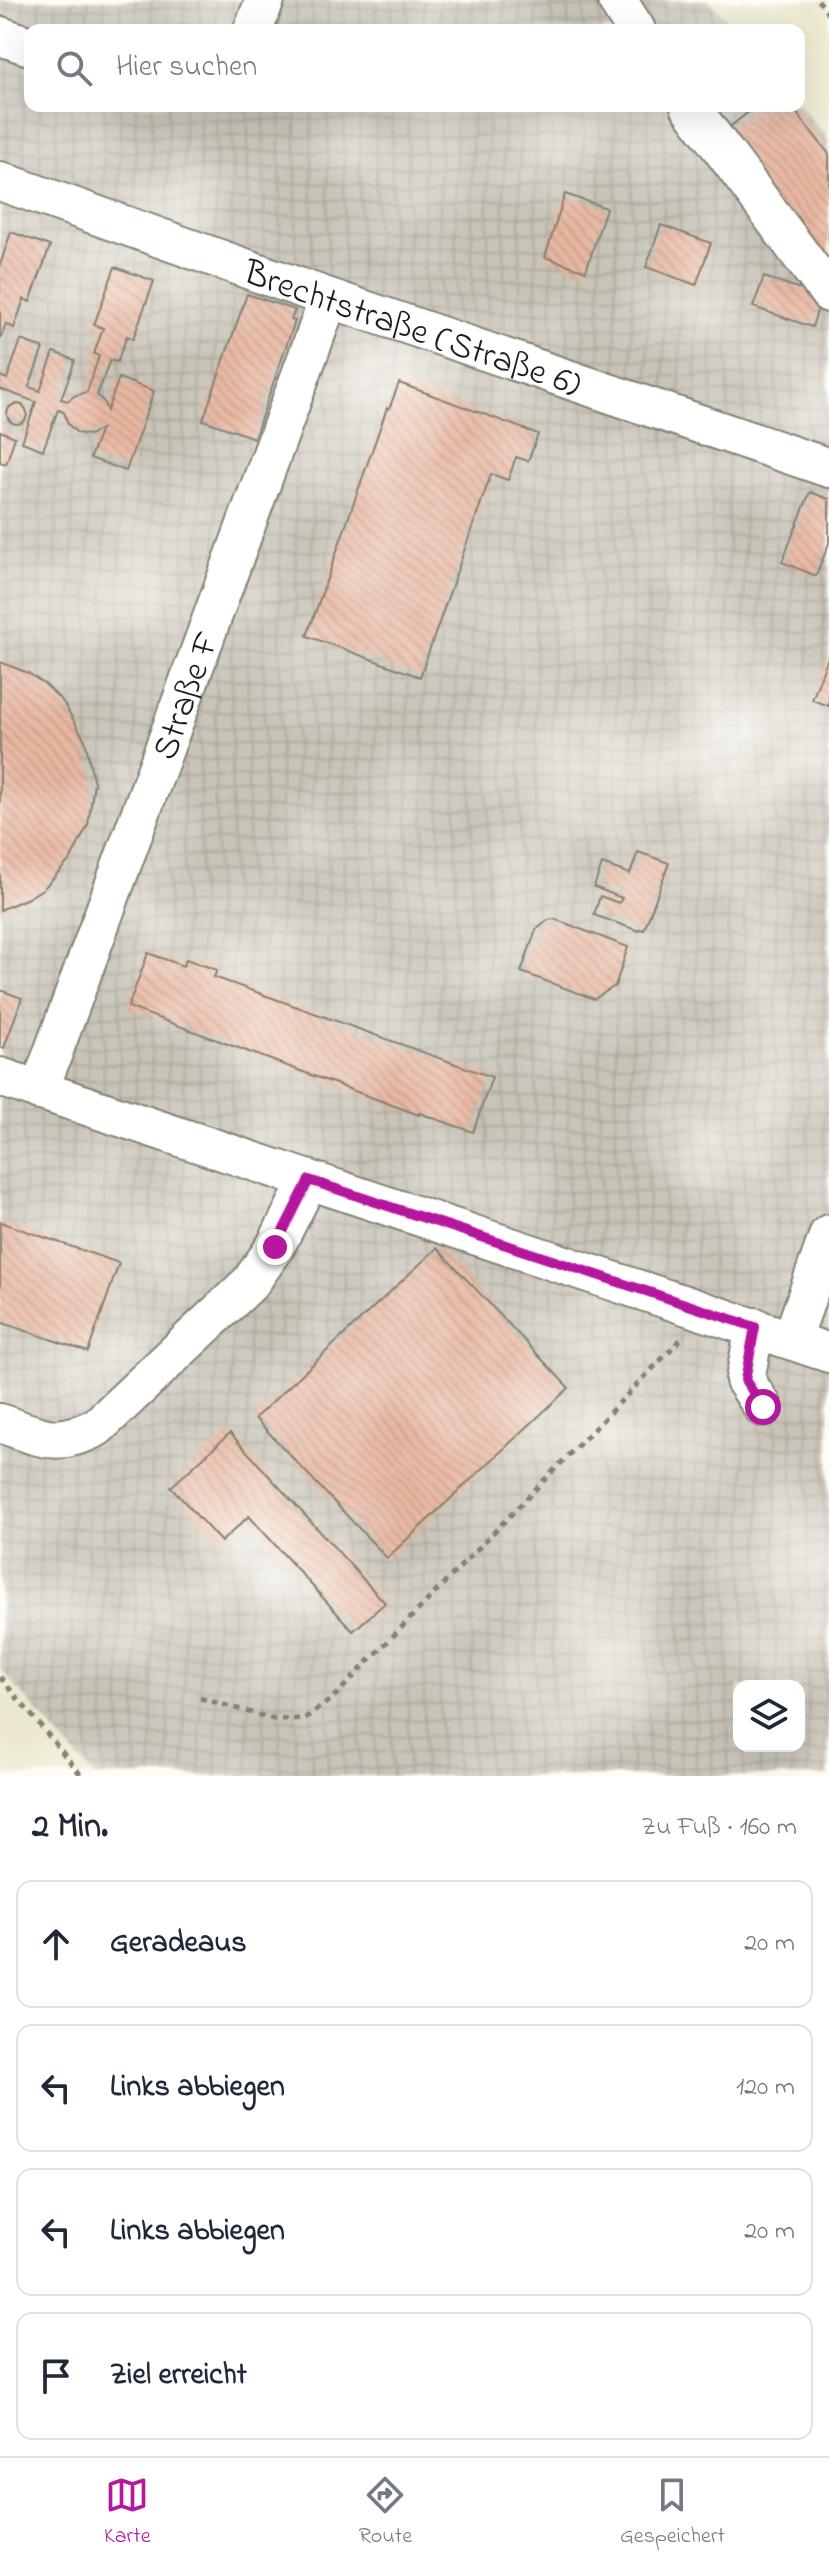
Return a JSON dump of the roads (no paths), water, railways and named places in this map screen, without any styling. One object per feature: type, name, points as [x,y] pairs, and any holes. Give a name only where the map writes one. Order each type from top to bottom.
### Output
[{"type":"street","points":[[255,24],[265,0]]},
{"type":"street","points":[[617,0],[632,24]]},
{"type":"street","points":[[0,36],[24,44]]},
{"type":"street","points":[[694,112],[829,293]]},
{"type":"street","name":"Brechtstraße (Straße 6)","points":[[0,181],[329,298],[829,468]]},
{"type":"street","name":"Straße F","points":[[39,1091],[329,298]]},
{"type":"street","points":[[0,1077],[829,1353]]},
{"type":"street","points":[[0,1423],[39,1437],[60,1440],[76,1437],[97,1427],[250,1283],[275,1247],[309,1180]]},
{"type":"street","points":[[792,1339],[829,1234]]},
{"type":"street","points":[[755,1327],[745,1380],[763,1407]]}]
